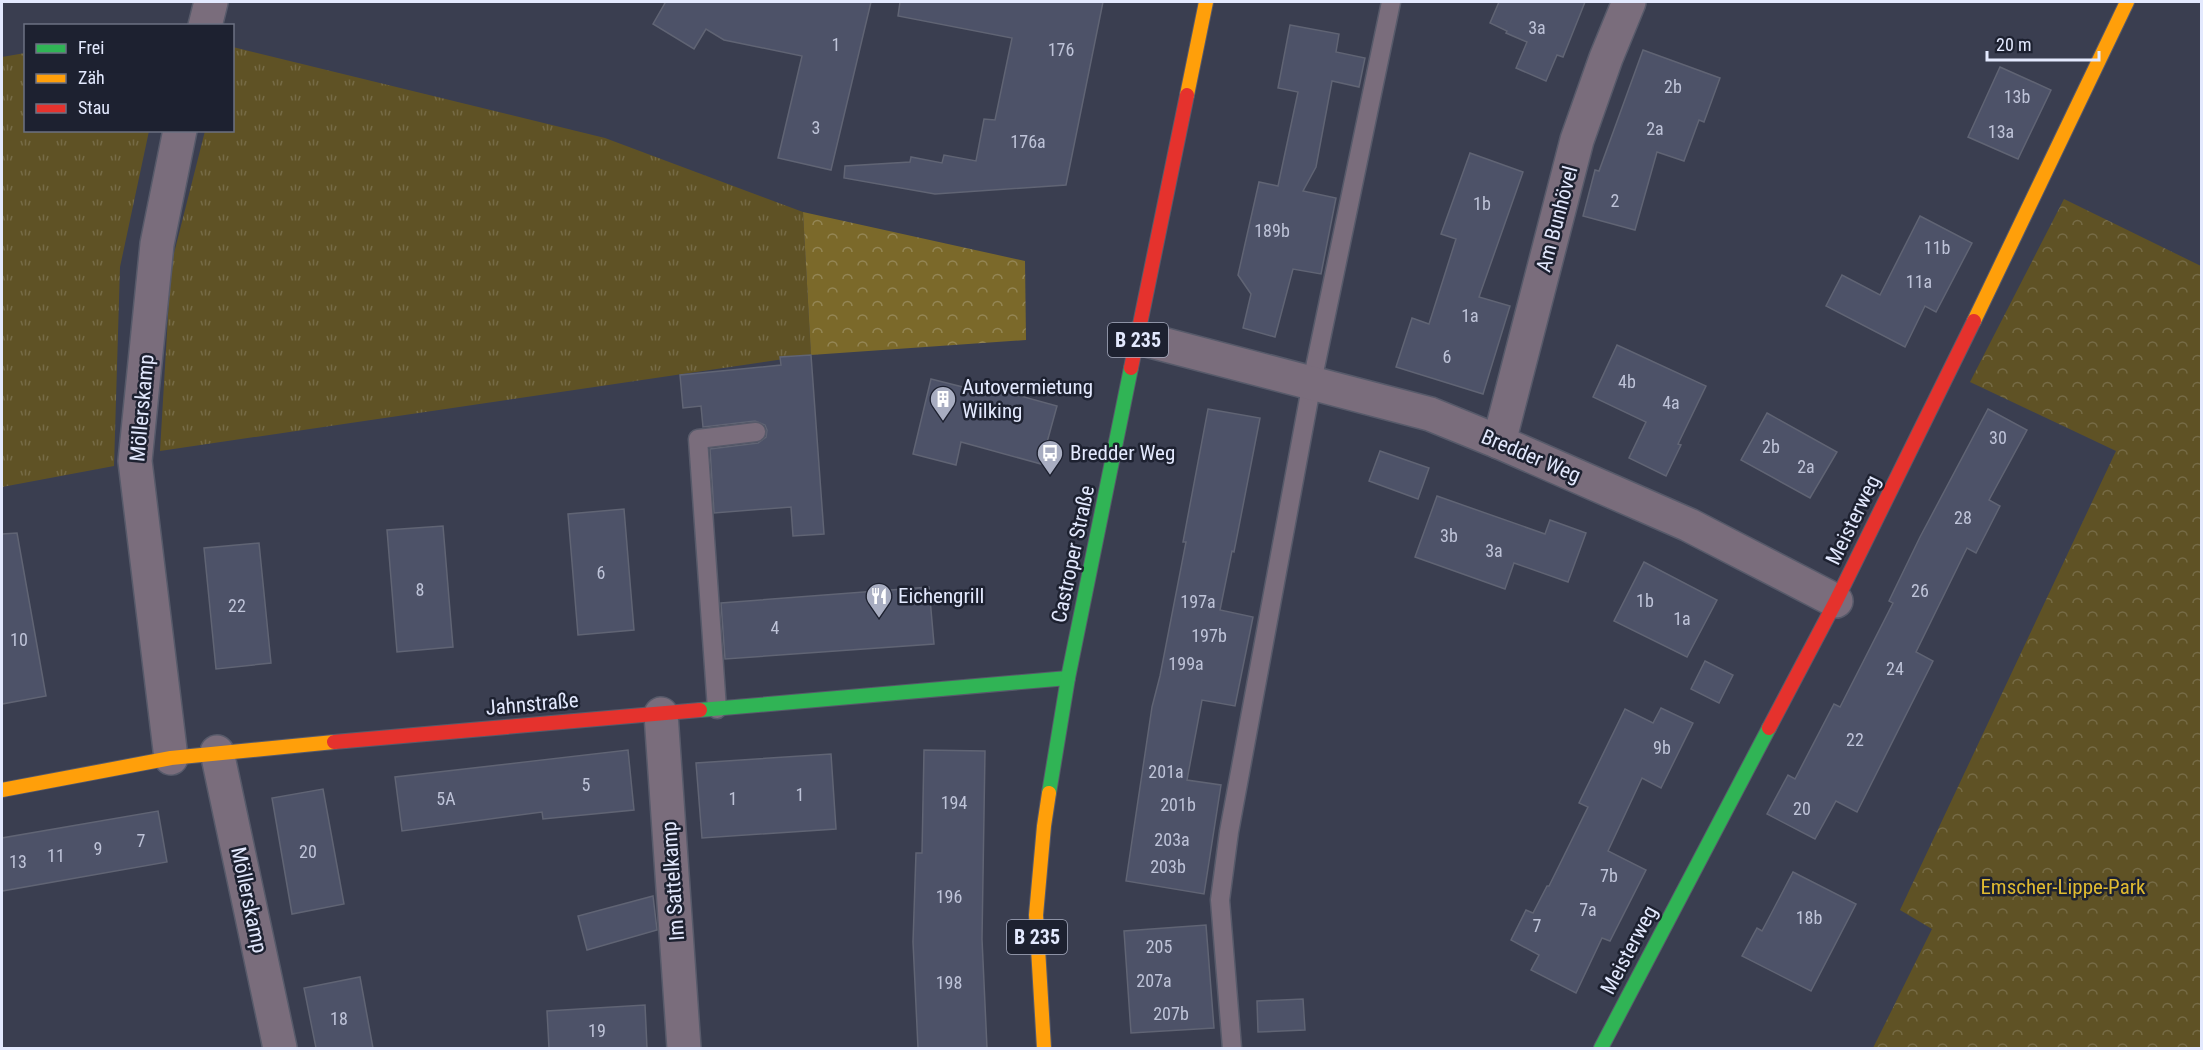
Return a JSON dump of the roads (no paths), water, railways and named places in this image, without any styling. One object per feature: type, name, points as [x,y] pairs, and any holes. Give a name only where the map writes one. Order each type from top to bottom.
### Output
[{"type":"street","points":[[206,24],[211,2]]},
{"type":"street","name":"Castroper Straße","points":[[1044,1048],[1036,915],[1044,826],[1068,678],[1206,2]]},
{"type":"street","name":"Am Bunhövel","points":[[1499,442],[1577,140],[1629,2]]},
{"type":"street","name":"Meisterweg","points":[[1601,1048],[1836,601],[2127,2]]},
{"type":"street","name":"Möllerskamp","points":[[171,758],[135,461],[157,244],[180,132]]},
{"type":"street","name":"Bredder Weg","points":[[1139,338],[1430,414],[1689,525],[1836,601]]},
{"type":"street","name":"Jahnstraße","points":[[2,790],[171,758],[217,752],[1068,678]]},
{"type":"street","name":"Im Sattelkamp","points":[[661,714],[684,1048]]},
{"type":"street","name":"Möllerskamp","points":[[217,752],[280,1048]]},
{"type":"lane","points":[[1232,1048],[1220,900],[1229,832],[1312,382],[1391,2]]},
{"type":"lane","points":[[717,709],[698,439],[756,432]]},
{"type":"place","name":"Autovermietung Wilking","points":[[943,422]]},
{"type":"place","name":"Bredder Weg","points":[[1050,476]]},
{"type":"place","name":"Eichengrill","points":[[879,619]]},
{"type":"park label","name":"Emscher-Lippe-Park","points":[[2063,887]]}]
